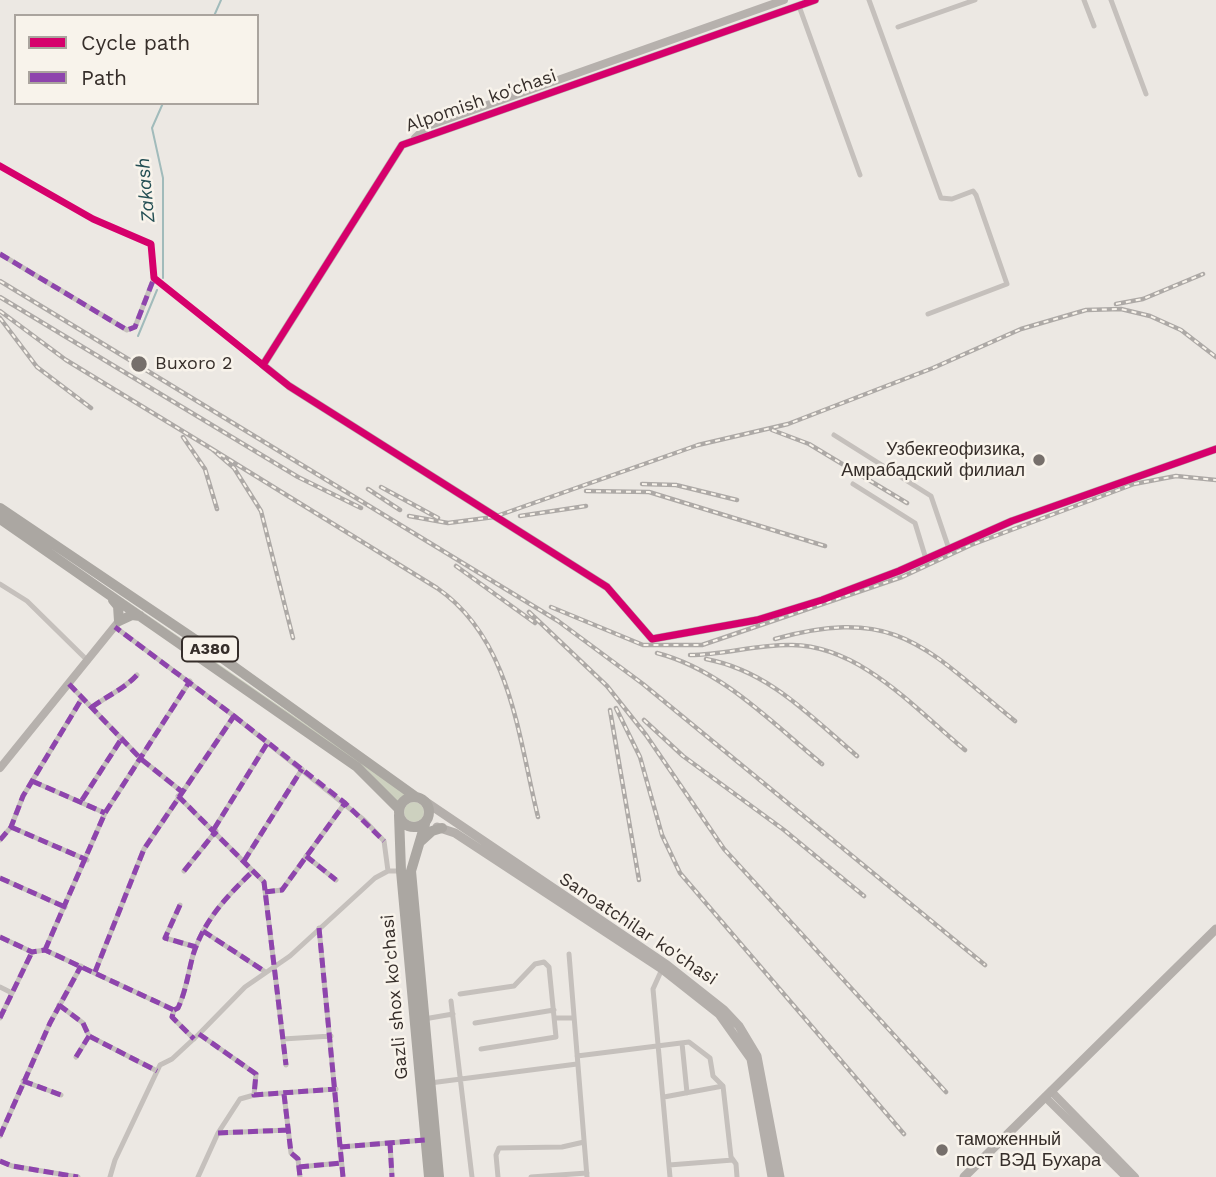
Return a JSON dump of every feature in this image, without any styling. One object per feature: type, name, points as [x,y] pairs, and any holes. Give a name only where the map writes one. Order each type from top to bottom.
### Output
[{"type":"highway","name":"A380","points":[[0,508],[6,520],[368,776],[399,812]]},
{"type":"highway","name":"A380","points":[[6,520],[215,653],[421,799]]},
{"type":"highway","points":[[110,595],[118,606],[117,624]]},
{"type":"highway","points":[[117,624],[132,615],[140,616]]},
{"type":"highway","points":[[405,799],[421,799],[430,812],[425,824],[410,827],[399,812],[405,799]]},
{"type":"highway","name":"Gazli shox ko'chasi","points":[[399,812],[401,871],[429,1177]]},
{"type":"highway","name":"Gazli shox ko'chasi","points":[[425,824],[411,871],[439,1177]]},
{"type":"highway","points":[[416,849],[432,831],[442,828]]},
{"type":"main road","name":"Sanoatchilar ko'chasi","points":[[421,799],[662,970],[719,1014],[743,1044],[751,1059],[772,1177]]},
{"type":"main road","points":[[425,824],[455,833],[590,919]]},
{"type":"main road","name":"Sanoatchilar ko'chasi","points":[[590,919],[667,965],[715,1001],[739,1026],[757,1056],[780,1177]]},
{"type":"main road","points":[[971,1177],[1216,929]]},
{"type":"main road","points":[[964,1177],[1216,935]]},
{"type":"street","name":"Alpomish ko'chasi","points":[[263,365],[394,154],[428,126],[784,0]]},
{"type":"street","name":"Alpomish ko'chasi","points":[[415,138],[440,134],[816,0]]},
{"type":"street","points":[[869,0],[941,198],[952,199],[973,191],[1007,284],[928,314]]},
{"type":"street","points":[[898,27],[975,0]]},
{"type":"street","points":[[1084,0],[1094,26]]},
{"type":"street","points":[[1111,0],[1146,94]]},
{"type":"street","points":[[799,6],[860,175]]},
{"type":"street","points":[[0,166],[93,219],[150,244],[154,278],[135,327],[127,330],[0,254]]},
{"type":"street","points":[[154,278],[301,394],[607,587],[652,639],[757,620],[835,595],[1012,521],[1216,449]]},
{"type":"street","points":[[834,435],[931,496],[949,549]]},
{"type":"street","points":[[853,484],[915,523],[926,559]]},
{"type":"street","points":[[0,584],[27,601],[88,661]]},
{"type":"street","points":[[0,768],[117,624],[345,803],[384,841],[388,871]]},
{"type":"street","points":[[92,708],[113,692],[126,687],[137,675]]},
{"type":"street","points":[[45,950],[87,860],[105,813],[190,681]]},
{"type":"street","points":[[69,684],[81,700],[141,759],[180,793],[264,883],[286,1065]]},
{"type":"street","points":[[0,841],[11,827],[32,781],[81,700]]},
{"type":"street","points":[[95,972],[144,849],[234,716]]},
{"type":"street","points":[[82,800],[122,738]]},
{"type":"street","points":[[184,871],[215,830],[268,742]]},
{"type":"street","points":[[244,862],[302,769]]},
{"type":"street","points":[[32,781],[42,788],[82,800],[105,813]]},
{"type":"street","points":[[265,892],[282,890],[345,803]]},
{"type":"street","points":[[11,827],[87,860]]},
{"type":"street","points":[[306,856],[336,880]]},
{"type":"street","points":[[194,1039],[172,1017],[187,989],[196,947],[213,913],[253,871]]},
{"type":"street","points":[[110,1177],[115,1160],[157,1071],[200,1034],[264,971],[290,956],[360,891],[388,871],[401,871]]},
{"type":"street","points":[[0,878],[65,907]]},
{"type":"street","points":[[180,905],[165,938],[196,947]]},
{"type":"street","points":[[319,928],[343,1177]]},
{"type":"street","points":[[203,931],[264,971]]},
{"type":"street","points":[[0,937],[32,952],[45,950],[174,1010]]},
{"type":"street","points":[[0,1018],[32,952]]},
{"type":"street","points":[[531,1177],[587,1175],[569,954]]},
{"type":"street","points":[[460,994],[514,986],[534,964],[544,962],[549,967],[558,1033],[553,1038],[481,1049]]},
{"type":"street","points":[[0,1136],[23,1081],[80,966]]},
{"type":"street","points":[[662,970],[653,989],[670,1177]]},
{"type":"street","points":[[0,987],[12,993]]},
{"type":"street","points":[[451,1001],[472,1177]]},
{"type":"street","points":[[59,1005],[83,1023],[89,1036],[157,1071]]},
{"type":"street","points":[[475,1023],[554,1010]]},
{"type":"street","points":[[424,1019],[453,1014]]},
{"type":"street","points":[[556,1018],[573,1018]]},
{"type":"street","points":[[200,1034],[256,1074],[254,1096]]},
{"type":"street","points":[[283,1039],[331,1035]]},
{"type":"street","points":[[76,1058],[89,1036]]},
{"type":"street","points":[[682,1042],[687,1093]]},
{"type":"street","points":[[577,1056],[689,1042],[710,1058],[713,1076],[723,1086],[737,1177]]},
{"type":"street","points":[[430,1083],[577,1063]]},
{"type":"street","points":[[23,1081],[61,1095]]},
{"type":"street","points":[[664,1097],[723,1086]]},
{"type":"street","points":[[198,1177],[218,1133],[240,1099],[336,1089]]},
{"type":"street","points":[[284,1094],[291,1153],[298,1158],[300,1177]]},
{"type":"street","points":[[1050,1096],[1126,1177]]},
{"type":"street","points":[[1050,1096],[1135,1177]]},
{"type":"street","points":[[218,1133],[288,1130]]},
{"type":"street","points":[[340,1147],[425,1140]]},
{"type":"street","points":[[498,1177],[496,1155],[499,1148],[562,1146],[584,1142]]},
{"type":"street","points":[[390,1143],[392,1177]]},
{"type":"street","points":[[669,1165],[733,1160]]},
{"type":"street","points":[[0,1161],[12,1166],[78,1177]]},
{"type":"street","points":[[299,1167],[341,1163]]},
{"type":"green space","points":[[101,583],[407,794],[397,802],[366,769]]},
{"type":"green space","points":[[410,802],[418,802],[424,812],[418,822],[410,822],[404,816],[404,808]]},
{"type":"waterway","name":"Zakash","points":[[215,14],[221,0]]},
{"type":"waterway","name":"Zakash","points":[[162,105],[152,128],[163,178],[163,278]]},
{"type":"waterway","name":"Zakash","points":[[138,336],[157,290]]},
{"type":"railway","points":[[1116,304],[1143,299],[1203,274]]},
{"type":"railway","points":[[0,281],[558,621],[643,684],[985,965]]},
{"type":"railway","points":[[0,297],[298,477],[361,508]]},
{"type":"railway","points":[[409,516],[448,523],[494,517],[698,445],[788,424],[933,368],[1021,329],[1086,310],[1121,309],[1150,316],[1181,330],[1216,357]]},
{"type":"railway","points":[[0,311],[66,360],[212,449],[234,468],[261,511],[293,638]]},
{"type":"railway","points":[[0,318],[37,367],[91,408]]},
{"type":"railway","points":[[772,430],[809,444],[907,503]]},
{"type":"railway","points":[[183,437],[205,469],[217,509]]},
{"type":"railway","points":[[212,449],[437,588],[462,609],[481,634],[508,691],[538,817]]},
{"type":"railway","points":[[551,607],[643,645],[702,645],[902,577],[971,545],[1134,484],[1176,476],[1216,480]]},
{"type":"railway","points":[[642,484],[676,485],[737,500]]},
{"type":"railway","points":[[381,487],[438,518]]},
{"type":"railway","points":[[368,489],[400,510]]},
{"type":"railway","points":[[586,491],[649,492],[825,546]]},
{"type":"railway","points":[[520,516],[586,506]]},
{"type":"railway","points":[[456,566],[535,623]]},
{"type":"railway","points":[[529,612],[607,686],[646,735],[724,849],[946,1092]]},
{"type":"railway","points":[[775,639],[817,630],[852,627],[882,631],[908,640],[932,654],[1015,721]]},
{"type":"railway","points":[[690,655],[792,645],[817,648],[841,656],[886,682],[965,750]]},
{"type":"railway","points":[[657,653],[703,672],[745,699],[822,764]]},
{"type":"railway","points":[[706,659],[729,665],[769,684],[857,756]]},
{"type":"railway","points":[[616,708],[640,757],[662,835],[680,873],[904,1134]]},
{"type":"railway","points":[[610,710],[639,880]]},
{"type":"railway","points":[[644,720],[683,756],[784,830],[864,896]]},
{"type":"marked path","points":[[0,254],[127,330],[135,327],[154,278]]},
{"type":"marked path","points":[[95,972],[144,849],[234,716],[115,627]]},
{"type":"marked path","points":[[92,707],[137,675]]},
{"type":"marked path","points":[[45,950],[105,813],[190,681]]},
{"type":"marked path","points":[[69,684],[141,759],[181,791]]},
{"type":"marked path","points":[[0,840],[11,827],[23,796],[81,700]]},
{"type":"marked path","points":[[234,716],[345,803],[384,841]]},
{"type":"marked path","points":[[82,800],[122,738]]},
{"type":"marked path","points":[[214,829],[268,742]]},
{"type":"marked path","points":[[244,861],[302,769]]},
{"type":"marked path","points":[[32,781],[105,813]]},
{"type":"marked path","points":[[178,796],[264,882],[286,1065]]},
{"type":"marked path","points":[[265,892],[282,890],[345,803]]},
{"type":"marked path","points":[[11,827],[87,860]]},
{"type":"marked path","points":[[184,871],[216,831]]},
{"type":"marked path","points":[[306,856],[336,880]]},
{"type":"marked path","points":[[174,1010],[181,1002],[193,955],[203,931],[225,899],[253,871]]},
{"type":"marked path","points":[[0,878],[65,907]]},
{"type":"marked path","points":[[180,905],[165,938],[196,947]]},
{"type":"marked path","points":[[319,928],[343,1177]]},
{"type":"marked path","points":[[203,931],[264,971]]},
{"type":"marked path","points":[[0,937],[32,952],[45,950],[174,1010],[172,1017],[194,1039]]},
{"type":"marked path","points":[[0,1018],[32,952]]},
{"type":"marked path","points":[[0,1136],[50,1023],[81,966]]},
{"type":"marked path","points":[[59,1005],[83,1023],[89,1036],[157,1071]]},
{"type":"marked path","points":[[199,1034],[256,1074],[254,1095],[336,1089]]},
{"type":"marked path","points":[[76,1057],[89,1036]]},
{"type":"marked path","points":[[23,1081],[61,1095]]},
{"type":"marked path","points":[[284,1094],[291,1153],[298,1159],[300,1177]]},
{"type":"marked path","points":[[218,1133],[288,1130]]},
{"type":"marked path","points":[[340,1147],[425,1140]]},
{"type":"marked path","points":[[390,1143],[392,1177]]},
{"type":"marked path","points":[[0,1161],[12,1166],[78,1177]]},
{"type":"marked path","points":[[299,1167],[341,1163]]},
{"type":"cycle path","points":[[263,365],[402,145],[815,0]]},
{"type":"cycle path","points":[[0,166],[93,219],[151,244],[154,278],[289,386],[607,587],[652,639],[757,620],[822,600],[899,571],[1012,521],[1216,449]]},
{"type":"place","name":"Buxoro 2","points":[[139,364]]},
{"type":"place","name":"Узбекгеофизика, Амрабадский филиал","points":[[1039,460]]},
{"type":"place","name":"таможенный пост ВЭД Бухара","points":[[942,1150]]}]
